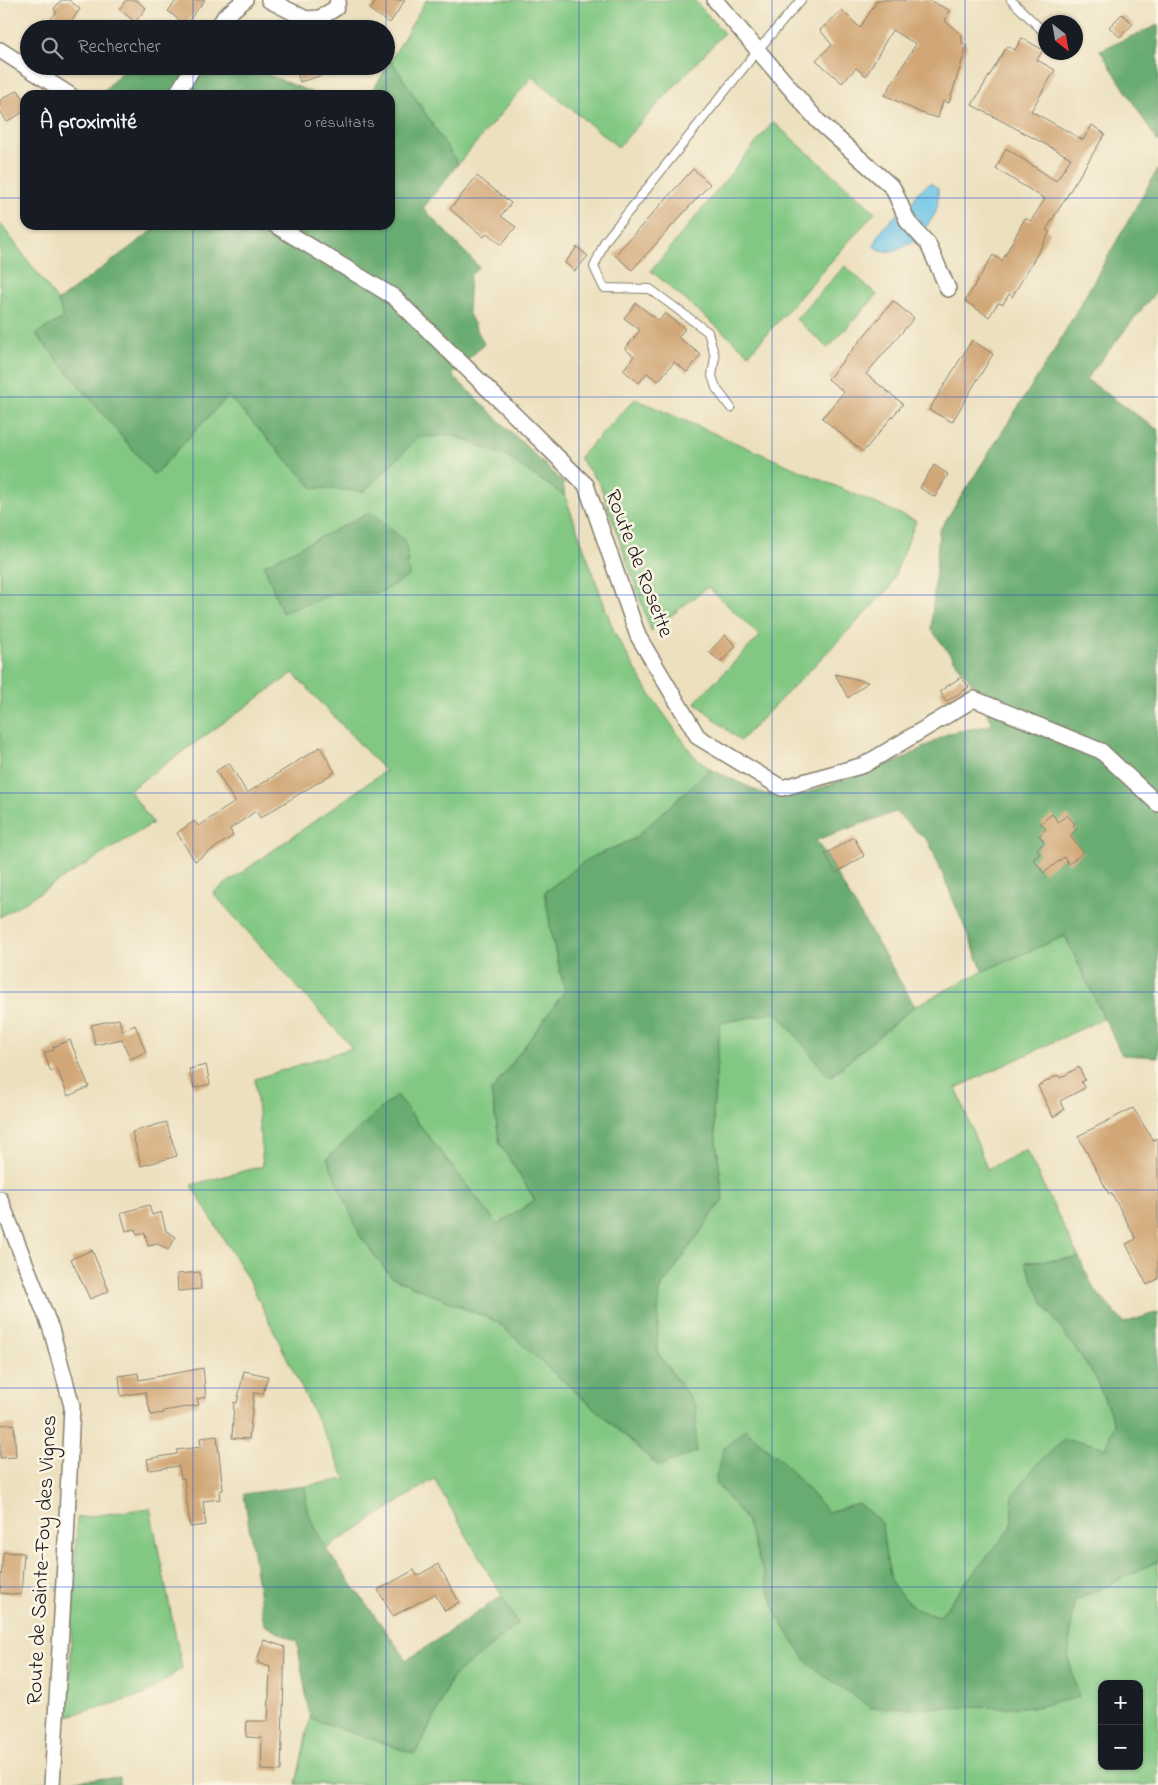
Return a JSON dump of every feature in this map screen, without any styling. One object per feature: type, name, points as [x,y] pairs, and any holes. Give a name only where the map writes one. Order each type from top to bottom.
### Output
[{"type":"street","points":[[223,20],[245,0]]},
{"type":"street","points":[[269,0],[306,19],[320,18],[336,8],[338,0]]},
{"type":"street","points":[[715,0],[818,121],[893,188],[908,222],[928,244],[948,289]]},
{"type":"street","points":[[0,50],[20,63]]},
{"type":"street","points":[[39,75],[62,90]]},
{"type":"street","points":[[179,90],[188,75]]},
{"type":"street","name":"Route de Rosette","points":[[283,230],[394,297],[586,485],[638,636],[698,737],[782,788],[864,765],[974,699],[1101,751],[1158,804]]},
{"type":"street","name":"Route de Sainte-Foy des Vignes","points":[[0,1199],[51,1329],[72,1406],[52,1785]]},
{"type":"lane","points":[[731,408],[716,388],[712,376],[715,357],[708,332],[650,289],[604,288],[594,267],[605,241],[758,50],[801,0]]},
{"type":"lane","points":[[1011,0],[1038,26]]},
{"type":"green space","points":[[426,0],[694,0],[724,33],[618,147],[532,77],[458,164],[395,66],[395,53]]},
{"type":"green space","points":[[1158,25],[1158,142],[1100,50]]},
{"type":"green space","points":[[395,66],[458,164],[423,208],[479,267],[470,276],[468,312],[484,344],[452,375],[563,482],[565,496],[506,456],[452,435],[419,437],[364,491],[313,488],[228,396],[154,475],[36,334],[63,318],[58,301],[153,230],[395,230],[395,90],[373,90],[382,75],[395,75]]},
{"type":"green space","points":[[119,75],[269,75],[306,90],[105,90]]},
{"type":"green space","points":[[773,122],[875,212],[749,354],[651,271]]},
{"type":"green space","points":[[1158,169],[1158,289],[1086,379],[1158,430],[1158,1057],[1122,1055],[1065,936],[983,971],[929,842],[895,812],[816,840],[915,1006],[829,1077],[777,1012],[720,1023],[713,1113],[723,1199],[659,1291],[657,1352],[696,1406],[696,1452],[659,1466],[497,1322],[391,1277],[360,1236],[327,1158],[396,1095],[498,1225],[535,1200],[500,1144],[491,1092],[565,991],[552,938],[545,892],[588,859],[634,839],[710,769],[764,794],[794,797],[903,759],[949,733],[992,725],[977,690],[931,629],[939,531],[1052,354]]},
{"type":"green space","points":[[0,223],[58,301],[63,318],[36,334],[154,475],[228,396],[313,488],[364,491],[419,437],[452,435],[506,456],[565,496],[615,634],[651,696],[694,756],[710,769],[634,839],[588,859],[545,892],[552,938],[565,991],[491,1092],[500,1144],[535,1200],[498,1225],[396,1095],[391,1277],[497,1322],[659,1466],[696,1406],[657,1352],[659,1291],[723,1199],[713,1113],[720,1023],[777,1012],[830,1077],[915,1006],[983,971],[1065,936],[1104,1018],[956,1088],[987,1169],[1026,1150],[1079,1258],[1025,1262],[1043,1303],[1094,1375],[1115,1424],[1105,1448],[1084,1442],[1013,1496],[1011,1528],[940,1616],[915,1609],[891,1584],[881,1523],[859,1504],[828,1512],[782,1461],[715,1481],[746,1520],[778,1617],[1079,1697],[1068,1658],[1074,1601],[1158,1561],[1158,1785],[296,1784],[310,1718],[415,1754],[437,1713],[451,1678],[518,1624],[434,1479],[326,1549],[307,1511],[305,1486],[346,1479],[251,1284],[191,1185],[263,1166],[255,1079],[352,1048],[213,893],[385,771],[293,673],[129,790],[153,823],[0,917]]},
{"type":"green space","points":[[845,266],[877,295],[828,348],[796,319]]},
{"type":"green space","points":[[635,399],[916,521],[889,589],[740,741],[695,702],[760,636],[708,587],[651,631],[600,484],[579,458]]},
{"type":"green space","points":[[371,512],[406,542],[409,576],[379,593],[336,593],[282,613],[264,565]]},
{"type":"green space","points":[[1079,1258],[1094,1289],[1124,1323],[1158,1312],[1158,1561],[1074,1601],[1068,1658],[1079,1697],[1036,1707],[871,1708],[809,1665],[778,1617],[746,1520],[715,1481],[724,1448],[745,1429],[782,1461],[828,1512],[859,1504],[882,1523],[885,1551],[892,1584],[915,1609],[940,1616],[1011,1528],[1013,1496],[1036,1465],[1064,1440],[1084,1442],[1105,1448],[1115,1424],[1094,1375],[1043,1303],[1025,1262]]},
{"type":"green space","points":[[305,1486],[307,1511],[326,1549],[407,1660],[502,1596],[518,1624],[451,1678],[437,1713],[415,1754],[310,1718],[297,1642],[264,1625],[244,1494]]},
{"type":"green space","points":[[150,1508],[182,1668],[147,1694],[68,1716],[77,1518]]},
{"type":"green space","points":[[120,1777],[120,1785],[22,1785],[22,1784]]},
{"type":"water","points":[[930,183],[938,188],[937,206],[935,214],[924,229],[910,207],[918,192]]},
{"type":"water","points":[[897,214],[915,240],[905,246],[889,251],[884,251],[874,246],[881,231]]},
{"type":"building","points":[[61,0],[69,0],[80,9],[72,20],[50,20],[57,12],[54,9]]},
{"type":"building","points":[[126,0],[136,0],[146,8],[137,20],[133,20],[119,9]]},
{"type":"building","points":[[177,0],[205,0],[189,20],[179,20],[168,11]]},
{"type":"building","points":[[377,0],[405,0],[392,20],[385,20],[370,10]]},
{"type":"building","points":[[877,0],[929,0],[949,10],[945,21],[962,35],[962,43],[967,45],[949,103],[943,101],[938,118],[921,113],[885,95],[916,44],[892,30],[866,76],[856,68],[842,83],[816,60],[832,45],[820,30],[842,10],[860,28]]},
{"type":"building","points":[[1122,14],[1133,24],[1120,37],[1109,27]]},
{"type":"building","points":[[1022,38],[1038,47],[1037,60],[1055,70],[1031,111],[1083,140],[1092,125],[1105,134],[1046,230],[1050,232],[1012,297],[1009,294],[1003,304],[998,303],[989,317],[965,301],[993,255],[1002,261],[1025,218],[1031,221],[1045,199],[996,169],[1006,148],[1056,181],[1071,158],[972,105],[1007,46],[1015,50]]},
{"type":"building","points":[[298,75],[323,75],[300,82]]},
{"type":"building","points":[[18,90],[20,93],[20,114],[7,122],[0,110],[0,100]]},
{"type":"building","points":[[693,169],[710,184],[632,270],[615,255]]},
{"type":"building","points":[[477,176],[511,203],[501,216],[516,227],[501,245],[487,233],[484,237],[450,209]]},
{"type":"building","points":[[577,247],[588,256],[575,271],[565,263]]},
{"type":"building","points":[[893,301],[914,318],[866,374],[903,404],[863,452],[822,418],[844,392],[828,379]]},
{"type":"building","points":[[636,303],[659,321],[665,313],[685,329],[678,337],[701,355],[687,372],[674,362],[658,381],[647,373],[639,383],[623,370],[634,356],[625,349],[640,330],[624,318]]},
{"type":"building","points":[[972,340],[993,354],[952,422],[929,410]]},
{"type":"building","points":[[934,465],[948,474],[935,497],[920,488]]},
{"type":"building","points":[[725,635],[736,646],[721,662],[709,652]]},
{"type":"building","points":[[835,674],[868,682],[848,698]]},
{"type":"building","points":[[961,677],[969,687],[946,702],[940,691]]},
{"type":"building","points":[[320,747],[335,772],[260,818],[256,811],[230,829],[233,836],[195,861],[177,833],[194,821],[199,826],[235,802],[216,771],[229,763],[247,793]]},
{"type":"building","points":[[1052,814],[1058,822],[1067,815],[1075,824],[1073,825],[1077,829],[1070,836],[1083,852],[1069,864],[1064,857],[1044,873],[1033,859],[1040,854],[1037,850],[1044,842],[1039,835],[1046,829],[1041,823]]},
{"type":"building","points":[[854,837],[864,856],[836,873],[825,854]]},
{"type":"building","points":[[119,1019],[122,1031],[135,1025],[146,1052],[130,1059],[122,1039],[95,1045],[91,1025]]},
{"type":"building","points":[[70,1040],[89,1087],[68,1096],[57,1069],[51,1072],[44,1053],[54,1050],[53,1047]]},
{"type":"building","points":[[206,1065],[210,1084],[194,1088],[189,1069]]},
{"type":"building","points":[[1079,1067],[1085,1080],[1081,1082],[1085,1088],[1060,1101],[1064,1110],[1053,1117],[1038,1086],[1058,1075],[1060,1078]]},
{"type":"building","points":[[1133,1108],[1153,1140],[1158,1138],[1158,1279],[1147,1285],[1126,1244],[1136,1239],[1078,1136]]},
{"type":"building","points":[[166,1122],[177,1156],[141,1166],[132,1132]]},
{"type":"building","points":[[149,1205],[152,1215],[161,1212],[166,1231],[176,1237],[168,1250],[158,1244],[148,1246],[145,1233],[137,1235],[135,1229],[126,1231],[121,1213]]},
{"type":"building","points":[[92,1250],[109,1291],[90,1299],[71,1259]]},
{"type":"building","points":[[200,1272],[201,1289],[178,1291],[177,1274]]},
{"type":"building","points":[[203,1368],[206,1397],[197,1399],[199,1405],[151,1415],[145,1392],[121,1396],[119,1376],[138,1373],[139,1380]]},
{"type":"building","points":[[244,1371],[268,1376],[263,1394],[254,1393],[249,1439],[232,1438],[234,1402],[237,1403]]},
{"type":"building","points":[[14,1424],[16,1457],[0,1458],[0,1425]]},
{"type":"building","points":[[217,1436],[223,1490],[219,1491],[220,1499],[203,1501],[206,1525],[190,1527],[184,1478],[181,1479],[179,1466],[149,1470],[147,1459],[177,1454],[177,1450],[201,1447],[200,1438]]},
{"type":"building","points":[[3,1552],[24,1553],[21,1595],[0,1593]]},
{"type":"building","points":[[438,1564],[459,1602],[445,1611],[435,1594],[393,1616],[378,1590],[414,1570],[417,1576]]},
{"type":"building","points":[[264,1640],[285,1647],[281,1771],[261,1770],[262,1738],[246,1737],[247,1721],[268,1721],[270,1667],[258,1663]]}]
